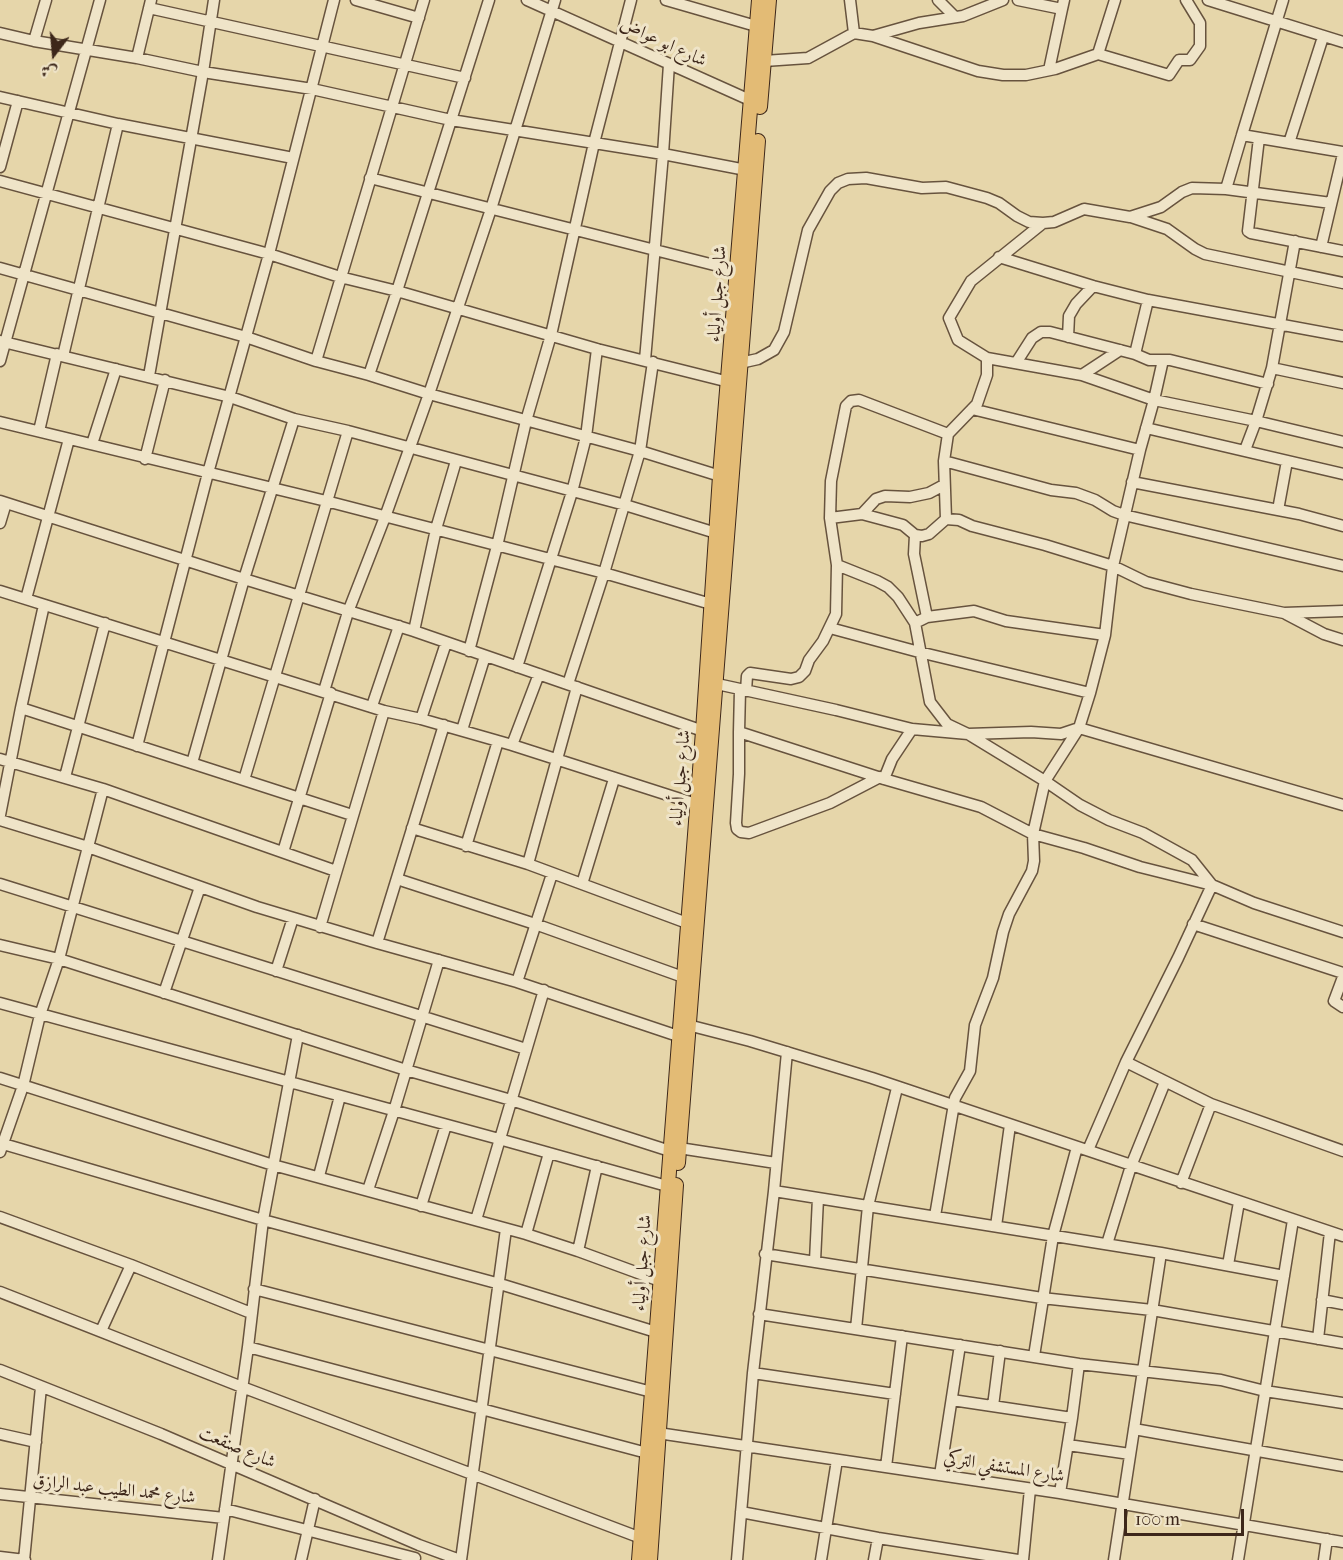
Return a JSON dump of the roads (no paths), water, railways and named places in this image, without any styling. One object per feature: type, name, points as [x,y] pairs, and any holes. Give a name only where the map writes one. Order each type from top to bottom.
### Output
[{"type":"main road","name":"شارع جبل أولياء","points":[[682,1028],[683,977],[703,731],[720,476],[759,0]]},
{"type":"main road","name":"شارع جبل أولياء","points":[[650,1560],[682,1028],[717,684],[769,0]]},
{"type":"main road","name":"شارع جبل أولياء","points":[[639,1560],[667,1186],[674,1150]]},
{"type":"street","points":[[34,41],[46,0]]},
{"type":"street","points":[[0,361],[2,342],[48,193],[100,0]]},
{"type":"street","points":[[149,376],[214,0]]},
{"type":"street","points":[[137,746],[208,473],[269,254],[334,0]]},
{"type":"street","points":[[356,0],[419,18]]},
{"type":"street","points":[[316,361],[424,0]]},
{"type":"street","points":[[369,375],[489,0]]},
{"type":"street","name":"شارع ابو عواض","points":[[527,0],[554,5],[669,64],[752,101]]},
{"type":"street","points":[[469,651],[497,546],[526,420],[551,334],[573,228],[631,0]]},
{"type":"street","points":[[850,0],[854,33]]},
{"type":"street","points":[[938,0],[955,17]]},
{"type":"street","points":[[873,36],[919,23],[955,17],[1003,0]]},
{"type":"street","points":[[1018,0],[1063,4],[1049,70]]},
{"type":"street","points":[[1098,54],[1116,0]]},
{"type":"street","points":[[764,61],[808,58],[854,33],[873,36],[978,71],[1003,75],[1026,75],[1049,70],[1098,54],[1169,75],[1179,60],[1190,60],[1200,46],[1200,23],[1186,0]]},
{"type":"street","points":[[1208,0],[1343,42]]},
{"type":"street","points":[[1226,189],[1283,0]]},
{"type":"street","points":[[671,1],[756,26]]},
{"type":"street","points":[[137,58],[150,4],[210,21],[465,78]]},
{"type":"street","points":[[283,852],[348,612],[386,517],[429,394],[554,5]]},
{"type":"street","points":[[0,33],[203,72],[312,89],[452,120],[663,154],[746,171]]},
{"type":"street","points":[[1289,143],[1323,37]]},
{"type":"street","points":[[528,864],[557,759],[572,685],[640,450],[649,361],[669,64]]},
{"type":"street","points":[[0,97],[118,124],[293,158]]},
{"type":"street","points":[[0,167],[18,101]]},
{"type":"street","points":[[39,431],[80,291],[118,124]]},
{"type":"street","points":[[1242,135],[1343,153],[1321,247]]},
{"type":"street","points":[[1259,138],[1248,231],[1343,251]]},
{"type":"street","points":[[370,178],[738,271]]},
{"type":"street","points":[[740,363],[758,359],[774,350],[784,332],[808,230],[822,202],[838,183],[848,179],[866,178],[922,188],[946,187],[999,203],[1029,222],[1054,222],[1084,209],[1130,217],[1167,229],[1205,254],[1343,283]]},
{"type":"street","points":[[0,181],[269,254],[340,277],[551,334],[597,349],[729,382]]},
{"type":"street","points":[[1130,217],[1161,207],[1182,192],[1192,188],[1226,189],[1330,203]]},
{"type":"street","points":[[1043,223],[971,281],[949,318],[958,340],[987,358],[1082,375],[1154,400],[1343,442]]},
{"type":"street","points":[[1245,450],[1272,368],[1295,241]]},
{"type":"street","points":[[999,257],[1148,300],[1343,336]]},
{"type":"street","points":[[0,268],[246,337],[316,361],[429,394],[640,450],[720,476]]},
{"type":"street","points":[[1068,337],[1069,316],[1076,304],[1093,286]]},
{"type":"street","points":[[1135,354],[1148,300]]},
{"type":"street","points":[[1016,363],[1032,338],[1041,332],[1050,332],[1135,354],[1149,360],[1163,360],[1268,384]]},
{"type":"street","points":[[2,342],[165,380],[294,419],[348,431],[625,505],[716,533]]},
{"type":"street","points":[[517,668],[572,492],[586,437],[597,349]]},
{"type":"street","points":[[1082,375],[1120,350]]},
{"type":"street","points":[[946,519],[944,461],[948,434],[977,404],[987,375],[987,358]]},
{"type":"street","points":[[935,1216],[957,1092],[970,1071],[975,1025],[993,978],[1003,932],[1019,893],[1032,872],[1033,834],[1045,781],[1079,728],[1090,693],[1105,636],[1113,566],[1124,515],[1163,360]]},
{"type":"street","points":[[1272,368],[1343,383]]},
{"type":"street","points":[[92,444],[116,369]]},
{"type":"street","points":[[145,459],[165,380]]},
{"type":"street","points":[[912,729],[882,778],[830,802],[749,833],[738,829],[736,823],[739,732],[743,691],[747,676],[750,673],[783,679],[799,677],[805,671],[809,660],[830,628],[837,604],[837,565],[830,518],[831,481],[846,406],[859,400],[948,434]]},
{"type":"street","points":[[972,409],[1140,450]]},
{"type":"street","points":[[192,763],[244,579],[294,419]]},
{"type":"street","points":[[0,422],[145,459],[272,487],[604,573],[711,604]]},
{"type":"street","points":[[1146,428],[1343,474]]},
{"type":"street","points":[[244,780],[348,431]]},
{"type":"street","points":[[26,599],[69,439]]},
{"type":"street","points":[[414,631],[436,529],[456,461]]},
{"type":"street","points":[[944,461],[1051,490],[1076,493],[1124,515],[1343,566]]},
{"type":"street","points":[[1278,510],[1287,461]]},
{"type":"street","points":[[1132,482],[1343,525]]},
{"type":"street","points":[[862,514],[876,499],[885,496],[910,497],[929,493],[944,485]]},
{"type":"street","points":[[0,523],[3,502],[348,612],[399,626],[703,731]]},
{"type":"street","points":[[830,518],[862,514],[903,525],[915,535],[922,536],[929,534],[946,519],[959,520],[972,526],[1113,566],[1146,582],[1191,594],[1284,613],[1343,611]]},
{"type":"street","points":[[915,535],[914,554],[927,617]]},
{"type":"street","points":[[837,565],[877,581],[888,587],[898,597],[915,622],[930,702],[947,724],[968,734],[1080,805],[1109,820],[1143,833],[1192,860],[1212,885]]},
{"type":"street","points":[[0,591],[384,711],[421,718],[512,745],[696,804]]},
{"type":"street","points":[[44,605],[21,708],[5,760],[0,818],[320,927],[682,1028],[787,1052],[1343,1236]]},
{"type":"street","points":[[915,622],[927,617],[974,611],[1006,621],[1105,636]]},
{"type":"street","points":[[1284,613],[1324,634],[1343,640]]},
{"type":"street","points":[[65,777],[105,623]]},
{"type":"street","points":[[372,706],[399,626]]},
{"type":"street","points":[[830,628],[1090,693]]},
{"type":"street","points":[[421,718],[446,643]]},
{"type":"street","points":[[462,730],[485,656]]},
{"type":"street","points":[[512,745],[538,674]]},
{"type":"street","points":[[717,684],[912,729],[968,734],[1030,732],[1061,734],[1079,728],[1340,803]]},
{"type":"street","points":[[21,708],[352,815]]},
{"type":"street","points":[[320,927],[384,711]]},
{"type":"street","points":[[377,943],[444,725]]},
{"type":"street","points":[[739,732],[981,807],[1033,834],[1140,867],[1212,885],[1254,903],[1343,932]]},
{"type":"street","points":[[466,846],[498,741]]},
{"type":"street","points":[[5,760],[103,789],[336,871]]},
{"type":"street","points":[[582,884],[614,779]]},
{"type":"street","points":[[103,789],[59,959],[40,1015],[23,1086],[1,1146],[500,1284],[656,1332]]},
{"type":"street","points":[[412,828],[528,864],[687,923]]},
{"type":"street","points":[[517,982],[552,874]]},
{"type":"street","points":[[397,879],[535,924],[683,977]]},
{"type":"street","points":[[0,884],[526,1049]]},
{"type":"street","points":[[1088,1150],[1126,1062],[1212,885]]},
{"type":"street","points":[[164,993],[201,887]]},
{"type":"street","points":[[276,971],[292,918]]},
{"type":"street","points":[[1193,924],[1343,975],[1334,1000],[1343,1007]]},
{"type":"street","points":[[0,945],[59,959],[406,1070],[674,1150],[776,1163]]},
{"type":"street","points":[[368,1190],[439,960]]},
{"type":"street","points":[[476,1221],[544,990]]},
{"type":"street","points":[[0,1003],[667,1186]]},
{"type":"street","points":[[219,1560],[263,1220],[298,1035]]},
{"type":"street","points":[[737,1560],[753,1373],[787,1052]]},
{"type":"street","points":[[1126,1062],[1211,1104],[1343,1151]]},
{"type":"street","points":[[0,1078],[273,1165],[526,1234],[660,1281]]},
{"type":"street","points":[[1107,1244],[1131,1166],[1165,1082]]},
{"type":"street","points":[[856,1329],[868,1206],[897,1088]]},
{"type":"street","points":[[319,1176],[340,1096]]},
{"type":"street","points":[[1181,1183],[1211,1104]]},
{"type":"street","points":[[421,1206],[446,1125]]},
{"type":"street","points":[[996,1226],[1010,1125]]},
{"type":"street","points":[[1034,1356],[1053,1236],[1077,1147]]},
{"type":"street","points":[[526,1234],[549,1153]]},
{"type":"street","points":[[578,1251],[597,1166]]},
{"type":"street","points":[[774,1191],[1107,1244],[1284,1276]]},
{"type":"street","points":[[814,1261],[818,1198]]},
{"type":"street","points":[[1228,1265],[1239,1202]]},
{"type":"street","points":[[0,1217],[131,1265],[251,1313]]},
{"type":"street","points":[[1238,1560],[1293,1220]]},
{"type":"street","points":[[456,1559],[483,1408],[506,1229]]},
{"type":"street","points":[[1318,1339],[1330,1232]]},
{"type":"street","points":[[1114,1560],[1161,1253]]},
{"type":"street","points":[[765,1254],[1042,1298],[1152,1310],[1343,1343]]},
{"type":"street","points":[[101,1331],[131,1265]]},
{"type":"street","points":[[254,1289],[652,1392]]},
{"type":"street","points":[[0,1292],[242,1388],[641,1538]]},
{"type":"street","points":[[1322,1300],[1343,1304]]},
{"type":"street","points":[[759,1314],[1079,1364],[1221,1380],[1265,1391],[1343,1403]]},
{"type":"street","points":[[886,1467],[902,1336]]},
{"type":"street","points":[[940,1475],[960,1345]]},
{"type":"street","points":[[248,1347],[647,1453]]},
{"type":"street","points":[[993,1406],[1000,1351]]},
{"type":"street","points":[[1060,1493],[1079,1364]]},
{"type":"street","name":"شارع صنقعت","points":[[0,1370],[161,1434],[456,1559]]},
{"type":"street","points":[[753,1373],[895,1394]]},
{"type":"street","points":[[0,1557],[25,1560],[41,1387]]},
{"type":"street","points":[[952,1400],[1072,1418]]},
{"type":"street","points":[[1134,1429],[1343,1466]]},
{"type":"street","name":"شارع المستشفي التركي","points":[[658,1433],[1123,1503],[1343,1542]]},
{"type":"street","points":[[0,1434],[36,1442]]},
{"type":"street","points":[[1068,1445],[1130,1454]]},
{"type":"street","points":[[821,1560],[837,1460]]},
{"type":"street","points":[[741,1512],[878,1538],[1021,1560],[1030,1489]]},
{"type":"street","name":"شارع محمد الطيب عبد الرازق","points":[[0,1494],[224,1513],[308,1529],[414,1559]]},
{"type":"street","points":[[301,1560],[315,1499]]},
{"type":"street","points":[[874,1560],[878,1538]]},
{"type":"street","points":[[1324,1560],[1327,1539]]},
{"type":"street","points":[[414,1559],[419,1545]]}]
